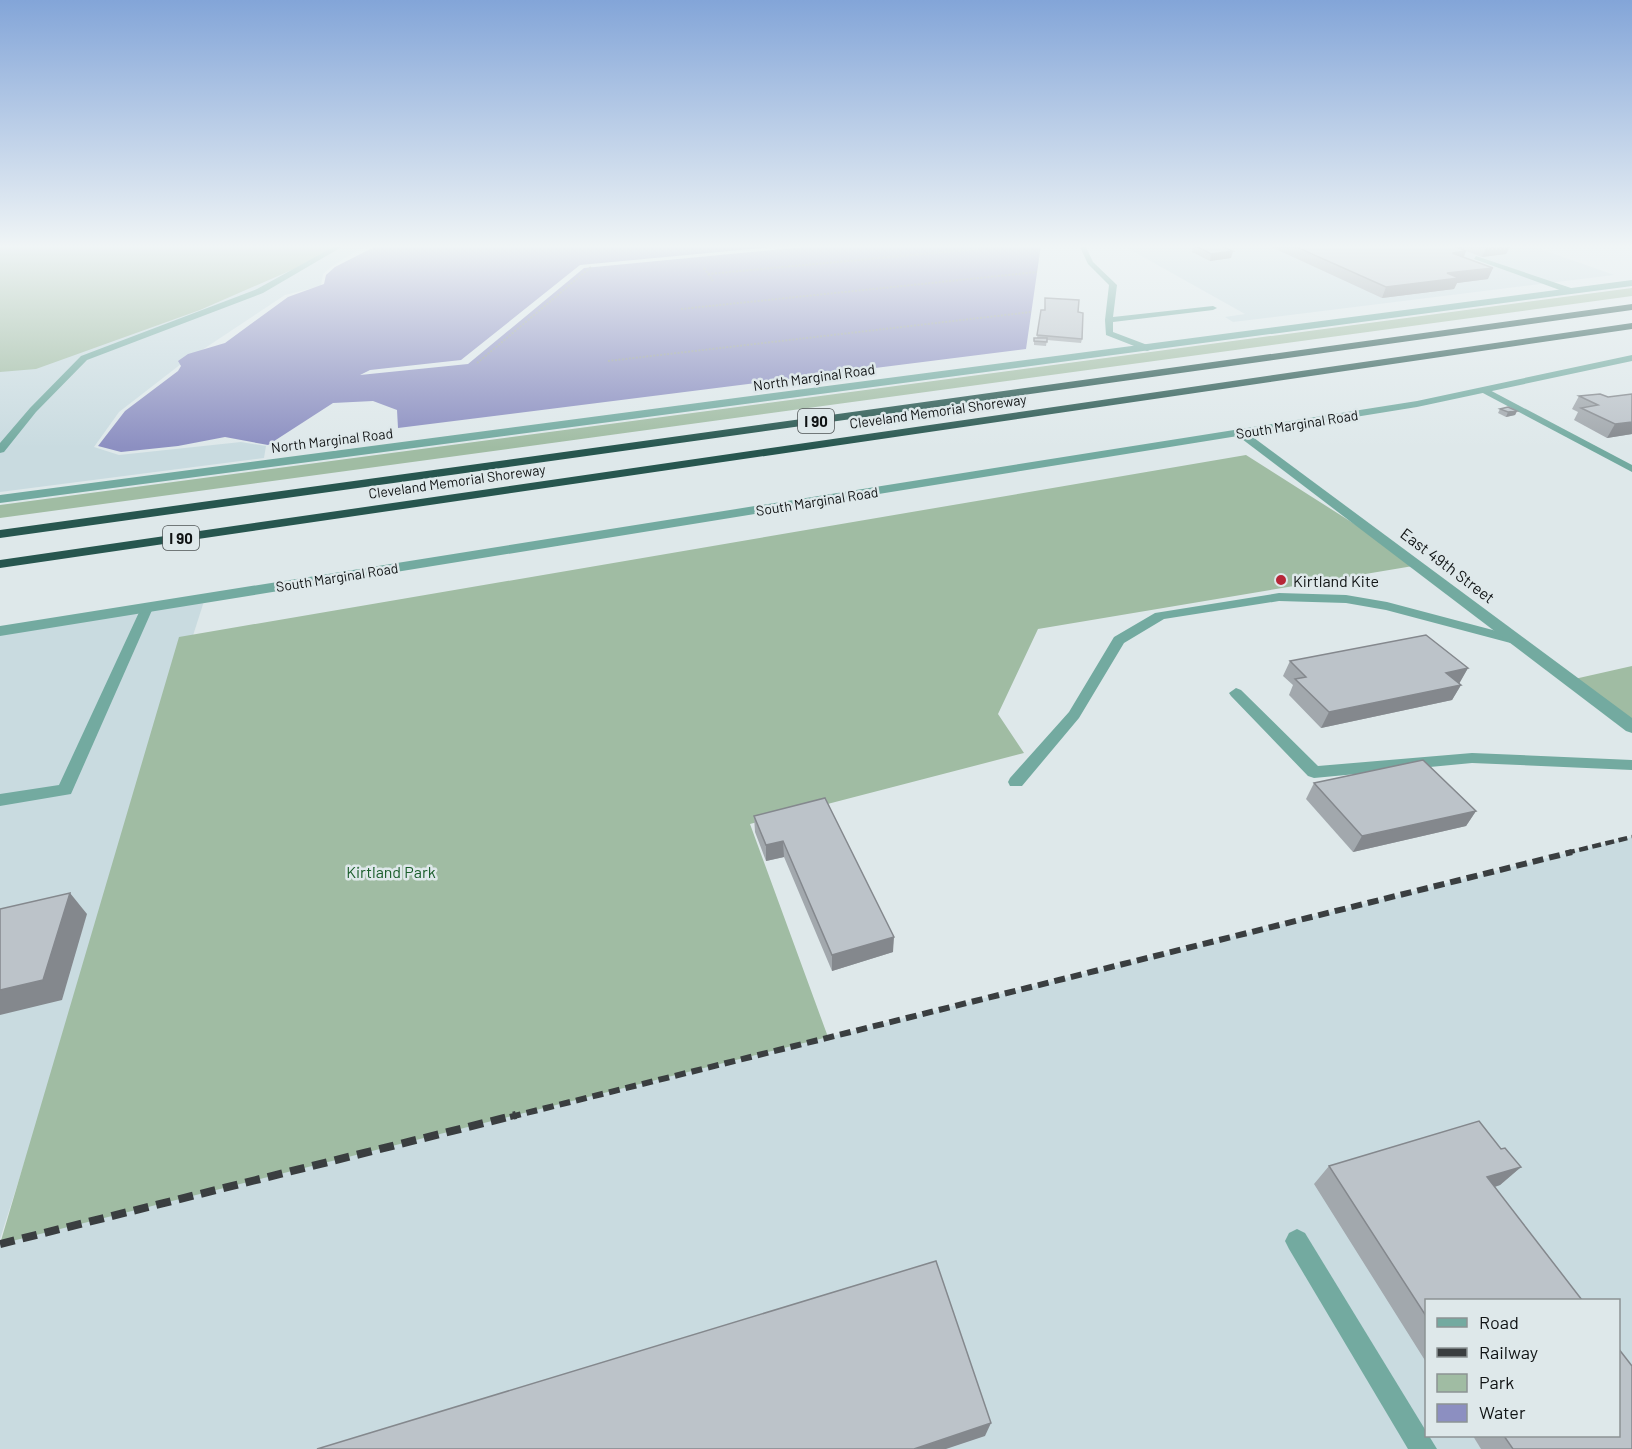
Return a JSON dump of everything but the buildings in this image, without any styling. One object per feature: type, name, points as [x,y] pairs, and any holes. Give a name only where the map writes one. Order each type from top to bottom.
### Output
[{"type":"highway","name":"Cleveland Memorial Shoreway","points":[[0,534],[1592,313]]},
{"type":"highway","name":"Cleveland Memorial Shoreway","points":[[0,564],[1632,327]]},
{"type":"street","name":"North Marginal Road","points":[[0,499],[1410,313]]},
{"type":"street","name":"South Marginal Road","points":[[0,631],[1417,404],[1629,360]]},
{"type":"street","name":"East 49th Street","points":[[1242,433],[1632,727]]},
{"type":"lane","points":[[0,450],[33,410],[84,358],[206,313]]},
{"type":"lane","points":[[1110,313],[1109,333],[1147,348]]},
{"type":"lane","points":[[1109,320],[1173,313]]},
{"type":"lane","points":[[1484,390],[1632,469]]},
{"type":"lane","points":[[1016,782],[1074,715],[1119,640],[1161,616],[1279,597],[1346,599],[1387,606],[1518,641]]},
{"type":"lane","points":[[0,800],[65,790],[147,608]]},
{"type":"lane","points":[[1236,693],[1314,772],[1472,758],[1632,765]]},
{"type":"lane","points":[[1297,1241],[1423,1449]]},
{"type":"path","points":[[477,363],[537,313]]},
{"type":"path","points":[[608,361],[1026,313]]},
{"type":"shaded area","points":[[0,313],[258,313],[181,364],[119,412],[94,447],[119,455],[241,442],[266,446],[264,458],[0,492]]},
{"type":"shaded area","points":[[1243,313],[1309,313],[1233,322],[1225,317],[1245,314]]},
{"type":"shaded area","points":[[205,598],[0,1239],[0,631]]},
{"type":"shaded area","points":[[1632,837],[1632,1449],[0,1449],[0,1243]]},
{"type":"green space","points":[[0,313],[193,313],[36,369],[0,372]]},
{"type":"green space","points":[[1447,313],[1510,313],[0,518],[0,505]]},
{"type":"green space","name":"Kirtland Park","points":[[1246,455],[1419,565],[1038,629],[998,714],[1024,753],[750,824],[828,1037],[0,1244],[179,637]]},
{"type":"green space","points":[[1632,666],[1632,727],[1570,680]]},
{"type":"water","points":[[267,313],[1031,313],[1026,349],[398,428],[397,410],[373,401],[333,403],[268,445],[225,437],[178,446],[121,452],[98,446],[125,411],[178,371],[181,366],[178,361],[188,354],[225,343]]},
{"type":"pier","points":[[520,313],[530,313],[468,364],[360,375],[370,370],[461,360]]},
{"type":"railway","points":[[1566,853],[1632,837]]},
{"type":"railway","points":[[510,1117],[1572,852]]},
{"type":"railway","points":[[0,1244],[516,1115]]},
{"type":"place","name":"Kirtland Kite","points":[[1281,580]]}]
